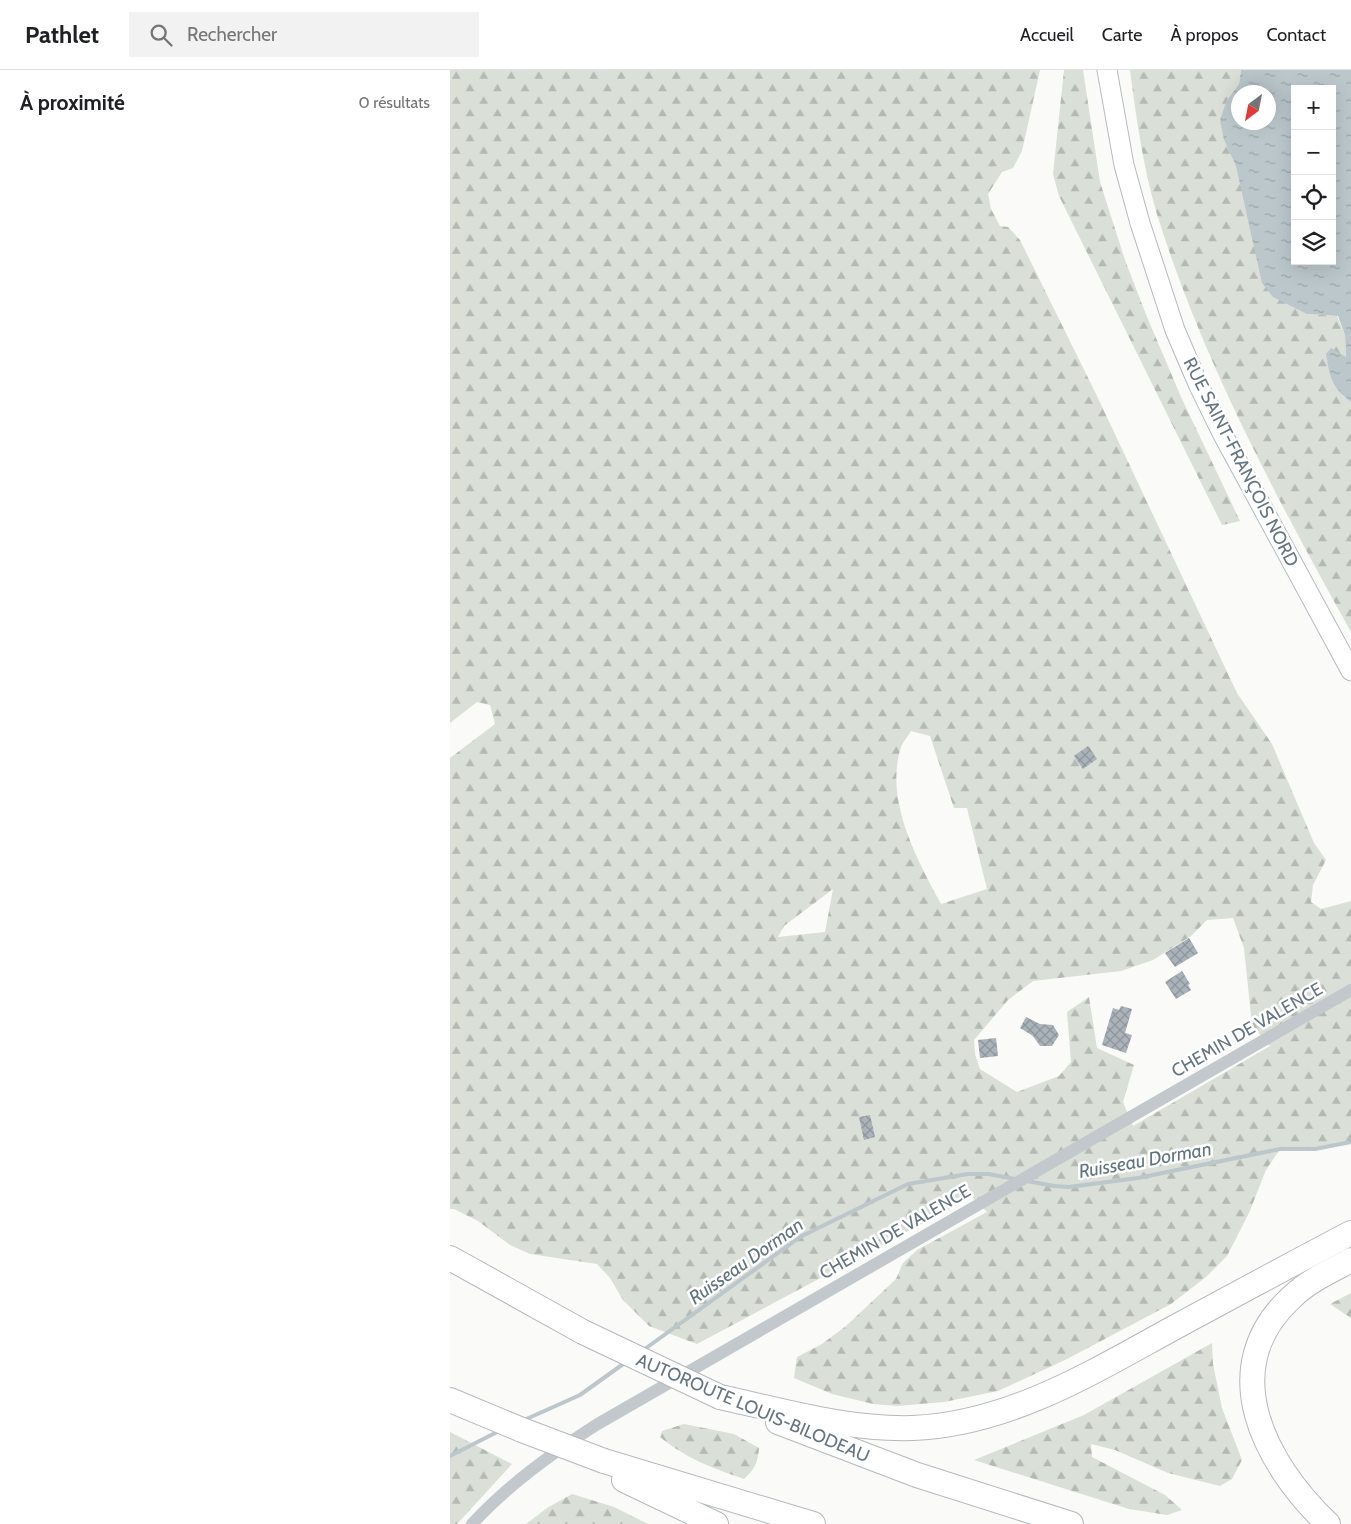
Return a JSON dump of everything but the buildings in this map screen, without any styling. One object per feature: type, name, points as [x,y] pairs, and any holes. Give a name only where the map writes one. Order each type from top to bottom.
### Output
[{"type":"highway","points":[[720,1397],[833,1422],[866,1426],[928,1427],[975,1420],[1012,1409],[1063,1387],[1351,1233]]},
{"type":"highway","name":"AUTOROUTE LOUIS-BILODEAU","points":[[450,1258],[583,1332],[720,1397],[808,1434],[893,1466],[1071,1524]]},
{"type":"highway","points":[[1328,1524],[1299,1493],[1269,1449],[1256,1415],[1254,1376],[1256,1359],[1264,1335],[1286,1302],[1311,1282],[1351,1260]]},
{"type":"highway","points":[[455,1402],[600,1464],[716,1524]]},
{"type":"highway","points":[[600,1464],[812,1524]]},
{"type":"street","name":"RUE SAINT-FRANÇOIS NORD","points":[[1107,70],[1126,173],[1140,223],[1175,330],[1222,433],[1351,671]]},
{"type":"street","name":"CHEMIN DE VALENCE","points":[[472,1524],[496,1499],[546,1458],[596,1425],[1351,990]]},
{"type":"green space","points":[[450,70],[1040,70],[1022,151],[1013,168],[1002,172],[988,194],[991,209],[1000,226],[1008,227],[1020,240],[1097,396],[1237,693],[1272,744],[1314,843],[1326,860],[1313,885],[1311,902],[1321,909],[1351,901],[1351,1142],[1315,1149],[1280,1149],[1266,1170],[1249,1213],[1227,1256],[1206,1277],[1171,1304],[1067,1359],[998,1391],[944,1402],[897,1406],[873,1404],[832,1394],[794,1378],[797,1357],[822,1344],[846,1326],[896,1279],[903,1263],[917,1250],[987,1212],[972,1197],[697,1344],[649,1326],[623,1300],[610,1278],[597,1264],[530,1254],[510,1245],[478,1221],[454,1209],[450,1209],[450,758],[495,724],[490,705],[477,702],[450,723]],"holes":[[[911,731],[930,736],[954,808],[967,808],[987,889],[941,904],[913,849],[900,808],[897,788],[897,767],[901,747]],[[833,889],[825,932],[778,937],[784,926]],[[1233,918],[1244,948],[1252,1025],[1270,1046],[1133,1126],[1123,1102],[1134,1065],[1097,1048],[1089,997],[1067,1012],[1071,1062],[1059,1076],[1017,1092],[980,1069],[975,1054],[974,1040],[1008,1000],[1033,981],[1121,971],[1153,960],[1191,936],[1207,920]]]},
{"type":"green space","points":[[1064,70],[1083,70],[1100,182],[1125,260],[1181,397],[1240,521],[1222,525],[1059,196],[1053,174]]},
{"type":"green space","points":[[1130,70],[1241,70],[1239,84],[1231,85],[1231,95],[1227,100],[1224,140],[1307,314],[1337,316],[1345,335],[1346,358],[1342,395],[1351,402],[1351,632],[1272,486],[1224,387],[1202,336],[1181,285],[1163,233],[1146,173]]},
{"type":"green space","points":[[1351,1293],[1351,1318],[1330,1304]]},
{"type":"green space","points":[[1212,1343],[1213,1364],[1222,1408],[1242,1460],[1232,1479],[1220,1486],[1168,1473],[1115,1450],[1091,1444],[1092,1457],[1165,1495],[1182,1510],[1167,1515],[1129,1509],[974,1460],[1084,1415]]},
{"type":"green space","points":[[684,1424],[734,1434],[759,1448],[757,1461],[751,1472],[744,1479],[721,1471],[681,1452],[660,1437],[662,1431]]},
{"type":"green space","points":[[450,1432],[512,1464],[457,1524],[450,1524]]},
{"type":"green space","points":[[572,1494],[614,1507],[648,1524],[526,1524],[547,1508]]},
{"type":"water","points":[[1241,70],[1351,70],[1351,402],[1344,397],[1332,381],[1326,354],[1331,348],[1346,357],[1345,335],[1338,316],[1307,314],[1273,297],[1262,283],[1236,166],[1224,140],[1220,120],[1227,100],[1231,95],[1231,130],[1276,130],[1276,85],[1238,85]]},
{"type":"waterway","name":"Ruisseau Dorman","points":[[1027,1181],[1069,1187],[1138,1178],[1280,1149],[1315,1149],[1351,1142]]},
{"type":"waterway","name":"Ruisseau Dorman","points":[[642,1351],[800,1237],[908,1184],[968,1174],[989,1174],[1015,1179]]},
{"type":"waterway","name":"Ruisseau Dorman","points":[[522,1421],[580,1395],[626,1362]]},
{"type":"waterway","name":"Ruisseau Dorman","points":[[450,1456],[499,1431]]}]
